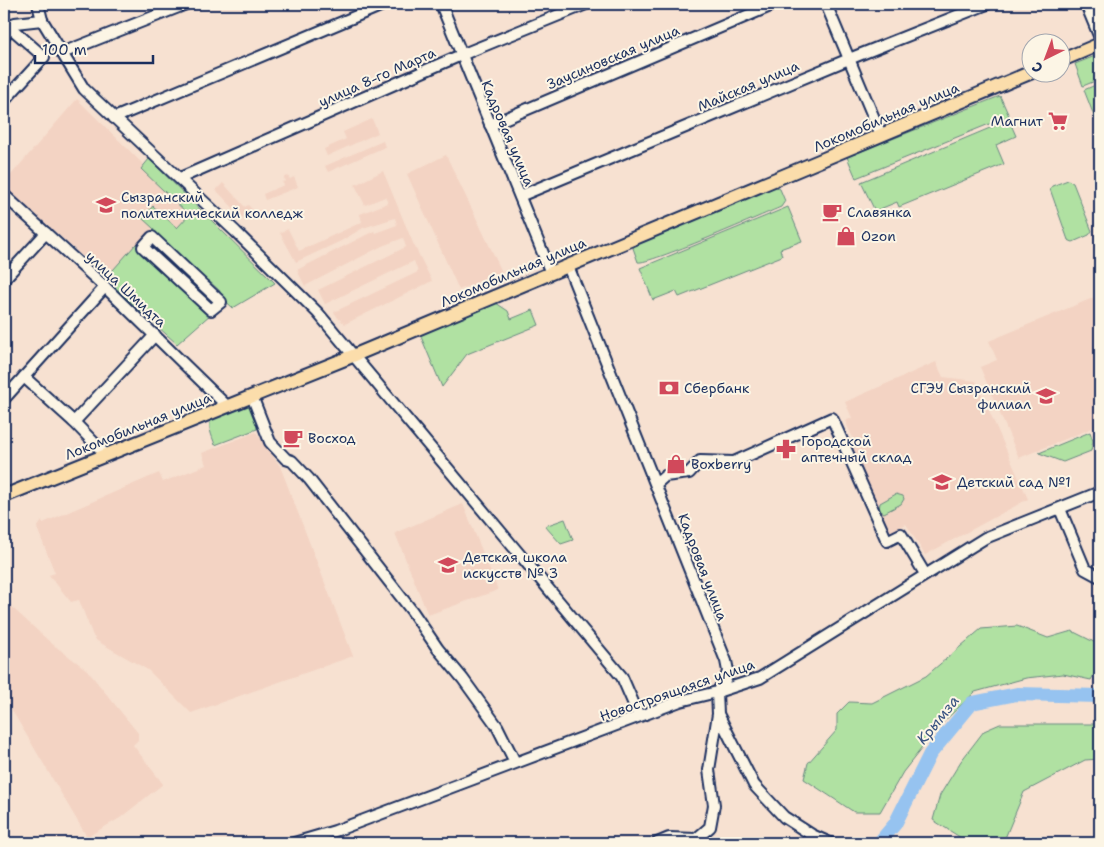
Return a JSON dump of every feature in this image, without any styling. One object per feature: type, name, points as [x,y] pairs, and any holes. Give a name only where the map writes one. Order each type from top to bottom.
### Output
[{"type":"main road","points":[[1072,56],[1100,44]]},
{"type":"main road","name":"Локомобильная улица","points":[[4,496],[355,355],[1022,76]]},
{"type":"street","points":[[38,4],[42,20],[84,89],[180,178],[318,313],[622,677],[639,716]]},
{"type":"street","points":[[62,54],[186,4]]},
{"type":"street","points":[[114,118],[385,4]]},
{"type":"street","name":"Кадровая улица","points":[[441,4],[551,273]]},
{"type":"street","name":"улица 8-го Марта","points":[[180,178],[461,55],[586,4]]},
{"type":"street","name":"Заусиновская улица","points":[[490,125],[774,4]]},
{"type":"street","points":[[826,4],[881,136]]},
{"type":"street","name":"Майская улица","points":[[520,196],[849,59],[987,4]]},
{"type":"street","points":[[1086,4],[1100,38]]},
{"type":"street","points":[[4,36],[16,23],[42,20]]},
{"type":"street","points":[[4,101],[44,57],[11,28]]},
{"type":"street","name":"улица Шмидта","points":[[4,195],[105,287],[227,406]]},
{"type":"street","points":[[4,279],[46,233]]},
{"type":"street","points":[[152,237],[202,284],[221,302],[211,310],[143,247],[152,237]]},
{"type":"street","name":"Кадровая улица","points":[[568,266],[726,661],[728,671],[726,679],[717,692],[718,714],[754,786],[784,817],[812,836],[830,843]]},
{"type":"street","points":[[194,293],[202,284]]},
{"type":"street","points":[[4,399],[105,287]]},
{"type":"street","points":[[74,422],[155,335]]},
{"type":"street","points":[[24,377],[74,422],[106,455]]},
{"type":"street","points":[[252,396],[270,442],[309,479],[412,610],[438,649],[463,679],[497,726],[515,762]]},
{"type":"street","points":[[656,484],[665,476],[690,473],[700,461],[734,462],[832,418],[887,542],[901,534],[925,574]]},
{"type":"street","name":"Новостроящаяся улица","points":[[294,843],[321,840],[515,762],[639,716],[680,701],[717,692],[760,678],[985,538],[1100,492]]},
{"type":"street","points":[[1060,509],[1085,569],[1098,576],[1100,575]]},
{"type":"street","points":[[657,843],[669,838],[696,841],[710,827],[714,804],[709,770],[718,714]]},
{"type":"shaded area","name":"Сызранский политехнический колледж","points":[[77,99],[205,225],[135,303],[4,186],[4,183]]},
{"type":"shaded area","points":[[372,119],[378,133],[327,156],[324,149],[346,139],[343,132]]},
{"type":"shaded area","points":[[383,141],[385,147],[328,172],[325,166]]},
{"type":"shaded area","points":[[446,155],[502,272],[459,290],[407,174]]},
{"type":"shaded area","points":[[383,171],[413,243],[432,281],[345,324],[334,312],[418,272],[414,261],[325,304],[318,290],[406,247],[403,238],[382,246],[305,286],[297,270],[374,231],[375,233],[397,225],[395,218],[363,228],[341,241],[296,262],[280,233],[288,229],[299,251],[362,222],[360,214],[388,203],[385,197],[365,205],[355,185]]},
{"type":"shaded area","points":[[288,176],[290,179],[294,177],[298,187],[265,200],[263,194],[284,185],[282,182],[285,181],[284,177]]},
{"type":"shaded area","points":[[223,183],[245,207],[248,205],[253,210],[244,219],[216,190]]},
{"type":"shaded area","name":"СГЭУ Сызранский филиал","points":[[1100,295],[1100,425],[1019,458],[980,367],[997,360],[989,341]]},
{"type":"shaded area","name":"Детский сад №1","points":[[936,362],[943,377],[976,381],[1028,499],[925,555],[906,524],[887,535],[846,441],[853,438],[845,421],[852,418],[845,402]]},
{"type":"shaded area","points":[[256,432],[280,466],[353,656],[191,713],[148,670],[97,641],[93,636],[79,600],[71,602],[49,575],[55,573],[37,528],[42,521],[43,523],[159,473],[163,482],[206,465],[202,453]]},
{"type":"shaded area","name":"Детская школа искусств № 3","points":[[463,504],[498,590],[428,615],[395,533]]},
{"type":"shaded area","points":[[5,601],[51,643],[87,670],[138,733],[138,740],[133,745],[163,784],[120,818],[87,837],[4,697]]},
{"type":"green space","points":[[1100,54],[1100,79],[1083,86],[1075,64]]},
{"type":"green space","points":[[1100,83],[1100,125],[1098,126],[1084,90]]},
{"type":"green space","points":[[1000,96],[1009,116],[856,178],[847,157]]},
{"type":"green space","points":[[1009,120],[1016,136],[996,145],[1004,164],[899,207],[897,202],[875,211],[861,182]]},
{"type":"green space","points":[[149,159],[275,283],[233,308],[219,295],[220,291],[209,281],[204,281],[151,233],[154,229],[142,218],[153,206],[177,228],[189,215],[141,169]]},
{"type":"green space","points":[[1068,180],[1073,183],[1092,231],[1089,235],[1073,242],[1068,240],[1050,189],[1052,186]]},
{"type":"green space","points":[[775,186],[780,189],[785,201],[781,207],[683,248],[638,262],[633,248],[636,243]]},
{"type":"green space","points":[[788,207],[802,241],[780,249],[782,256],[679,297],[676,291],[653,300],[640,268]]},
{"type":"green space","points":[[136,244],[192,296],[192,301],[202,310],[207,310],[211,314],[177,344],[105,279]]},
{"type":"green space","points":[[493,301],[508,311],[511,319],[533,310],[539,325],[467,354],[442,387],[419,332]]},
{"type":"green space","points":[[248,402],[255,414],[257,429],[215,445],[210,427],[213,416]]},
{"type":"green space","points":[[1090,432],[1093,441],[1091,451],[1063,462],[1039,453]]},
{"type":"green space","points":[[896,494],[903,496],[904,499],[901,504],[884,513],[879,510],[880,503]]},
{"type":"green space","points":[[565,519],[573,540],[561,544],[545,526]]},
{"type":"green space","points":[[1017,626],[1048,638],[1072,631],[1100,645],[1100,664],[1091,680],[1063,674],[1026,678],[975,692],[940,725],[903,772],[880,812],[854,812],[804,779],[808,763],[837,730],[837,714],[849,702],[872,703],[926,676],[981,629]]},
{"type":"green space","points":[[1000,724],[1100,724],[1100,759],[1085,760],[1024,792],[1003,843],[969,843],[933,820],[940,795],[961,761],[984,731]]},
{"type":"waterway","name":"Крымза","points":[[879,843],[895,824],[930,754],[972,703],[1017,694],[1100,696]]},
{"type":"place","name":"Магнит","points":[[1058,121]]},
{"type":"place","name":"Сызранский политехнический колледж","points":[[106,205]]},
{"type":"place","name":"Славянка","points":[[832,212]]},
{"type":"place","name":"Ozon","points":[[846,236]]},
{"type":"place","name":"Сбербанк","points":[[669,388]]},
{"type":"place","name":"СГЭУ Сызранский филиал","points":[[1046,396]]},
{"type":"place","name":"Восход","points":[[293,438]]},
{"type":"place","name":"Городской аптечный склад","points":[[786,449]]},
{"type":"place","name":"Boxberry","points":[[676,464]]},
{"type":"place","name":"Детский сад №1","points":[[942,482]]},
{"type":"place","name":"Детская школа искусств № 3","points":[[448,565]]}]
